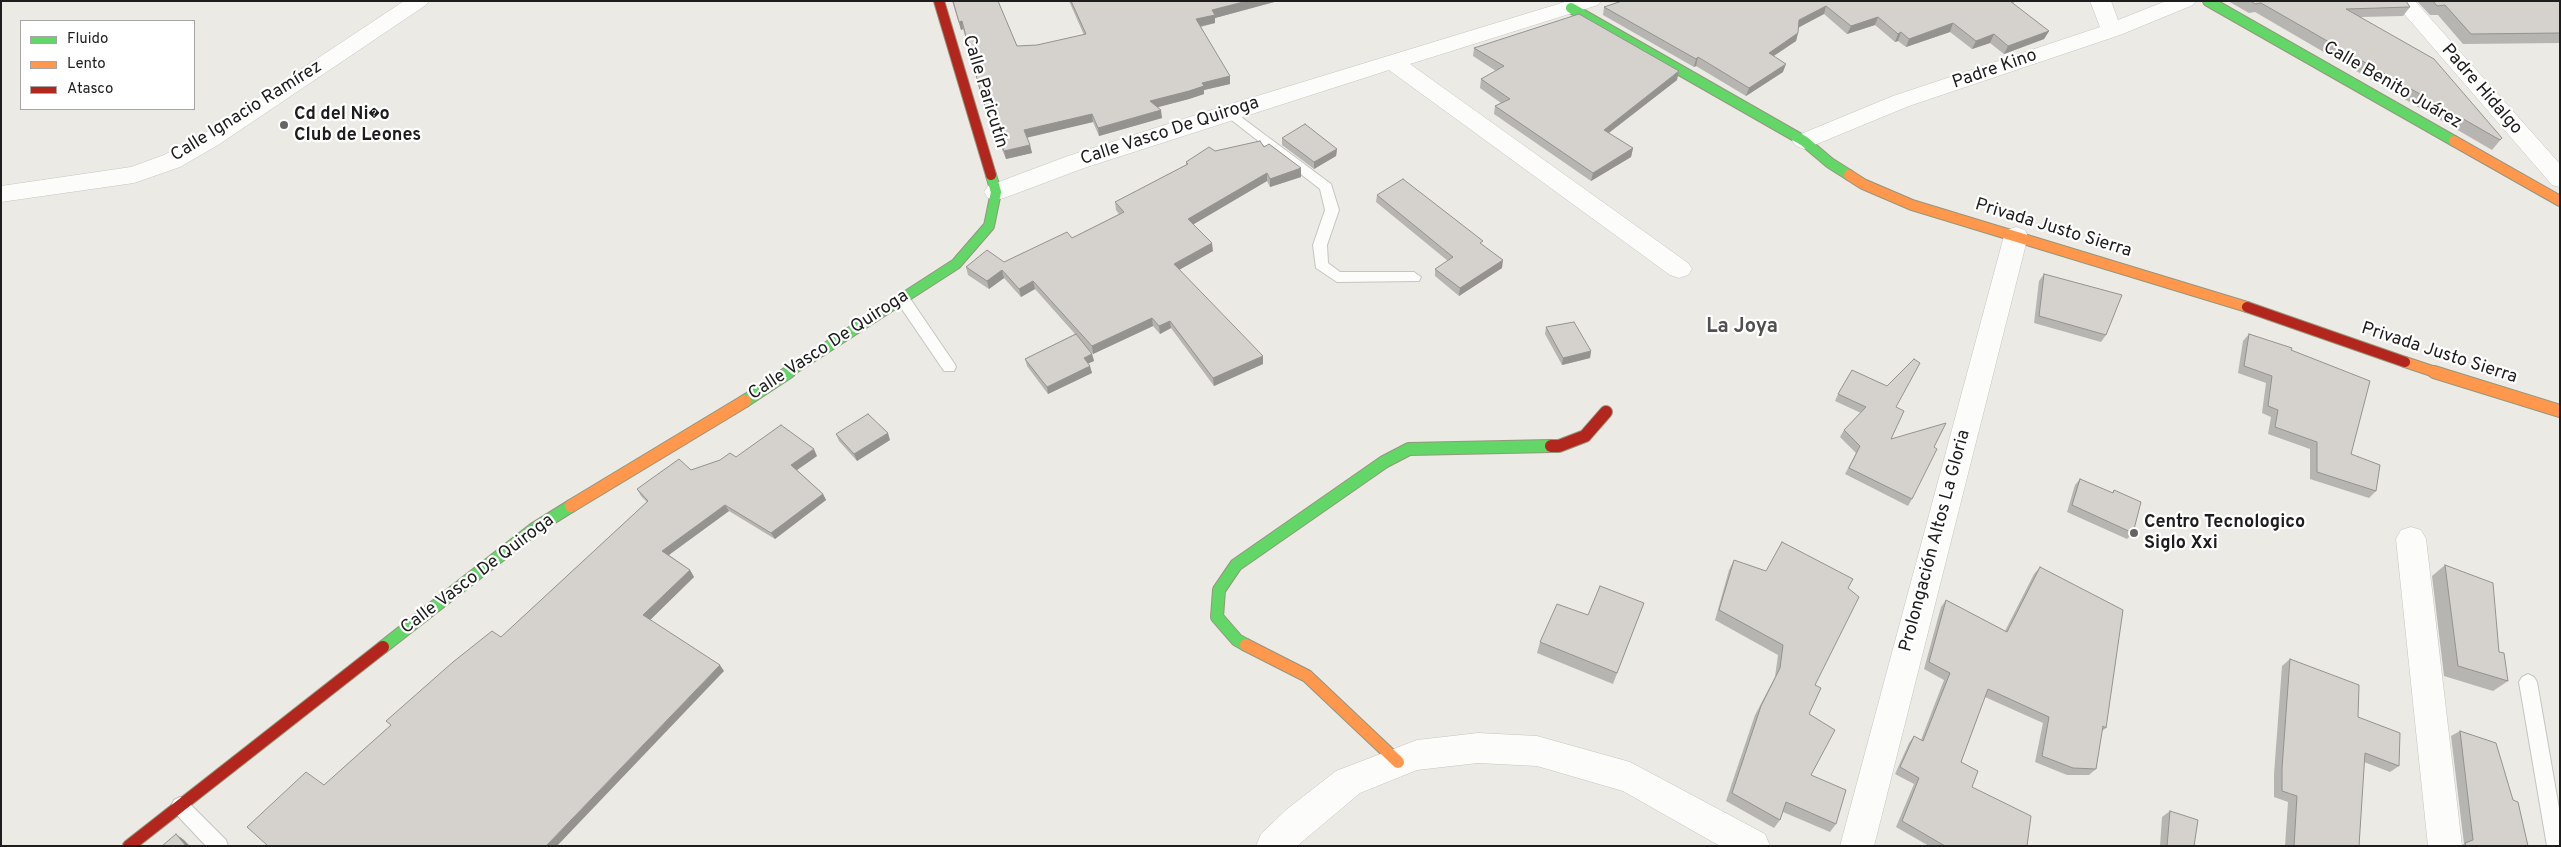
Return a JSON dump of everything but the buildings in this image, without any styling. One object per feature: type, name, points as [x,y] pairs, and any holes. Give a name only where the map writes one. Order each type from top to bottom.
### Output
[{"type":"street","name":"Calle Ignacio Ramírez","points":[[1,194],[134,175],[172,161],[210,140],[419,1]]},
{"type":"street","name":"Calle Paricutín","points":[[939,1],[996,192]]},
{"type":"street","points":[[2100,1],[2112,30]]},
{"type":"street","name":"Padre Kino","points":[[1804,141],[1902,101],[2112,30],[2186,1]]},
{"type":"street","name":"Calle Benito Juárez","points":[[2208,1],[2560,201]]},
{"type":"street","name":"Padre Hidalgo","points":[[2402,1],[2560,179]]},
{"type":"street","name":"Calle Vasco De Quiroga","points":[[129,846],[534,529],[757,394],[956,264],[974,246],[988,226],[996,192],[1076,162],[1229,112],[1581,4]]},
{"type":"street","name":"Privada Justo Sierra","points":[[1581,4],[1804,141],[1830,163],[1863,184],[1912,205],[2212,295],[2474,386],[2560,411]]},
{"type":"street","points":[[1394,62],[1679,269]]},
{"type":"street","name":"Prolongación Altos La Gloria","points":[[1857,846],[2016,236]]},
{"type":"street","points":[[1398,762],[1307,676],[1237,640],[1217,617],[1219,590],[1236,565],[1384,462],[1409,449],[1524,445],[1559,446],[1585,436],[1606,412]]},
{"type":"street","points":[[2411,539],[2445,846]]},
{"type":"street","points":[[1273,846],[1298,821],[1348,782],[1417,755],[1478,748],[1537,750],[1630,778],[1753,846]]},
{"type":"lane","points":[[1229,112],[1326,187],[1332,210],[1320,245],[1321,265],[1337,278],[1414,277]]},
{"type":"lane","points":[[902,298],[949,367]]},
{"type":"lane","points":[[2528,682],[2556,846]]},
{"type":"lane","points":[[180,806],[219,846]]},
{"type":"traffic: fast","points":[[2208,1],[2454,141]]},
{"type":"traffic: fast","points":[[1571,8],[1804,141],[1830,163],[1849,175]]},
{"type":"traffic: fast","points":[[745,401],[956,264],[989,226],[996,192],[991,175]]},
{"type":"traffic: fast","points":[[1246,645],[1237,640],[1217,617],[1219,590],[1236,565],[1384,462],[1409,449],[1551,446]]},
{"type":"traffic: fast","points":[[383,647],[534,529],[571,506]]},
{"type":"traffic: slow","points":[[2454,141],[2560,201]]},
{"type":"traffic: slow","points":[[1849,175],[1863,184],[1912,205],[2247,307]]},
{"type":"traffic: slow","points":[[2405,362],[2474,386],[2560,411]]},
{"type":"traffic: slow","points":[[571,506],[745,401]]},
{"type":"traffic: slow","points":[[1246,645],[1307,676],[1398,762]]},
{"type":"traffic: jam","points":[[939,1],[991,175]]},
{"type":"traffic: jam","points":[[2247,307],[2405,362]]},
{"type":"traffic: jam","points":[[1551,446],[1559,446],[1585,436],[1606,412]]},
{"type":"traffic: jam","points":[[129,846],[383,647]]},
{"type":"place","name":"Cd del Ni�o Club de Leones","points":[[284,125]]},
{"type":"place","name":"Centro Tecnologico Siglo Xxi","points":[[2134,533]]},
{"type":"district","name":"La Joya","points":[[1742,328]]}]
